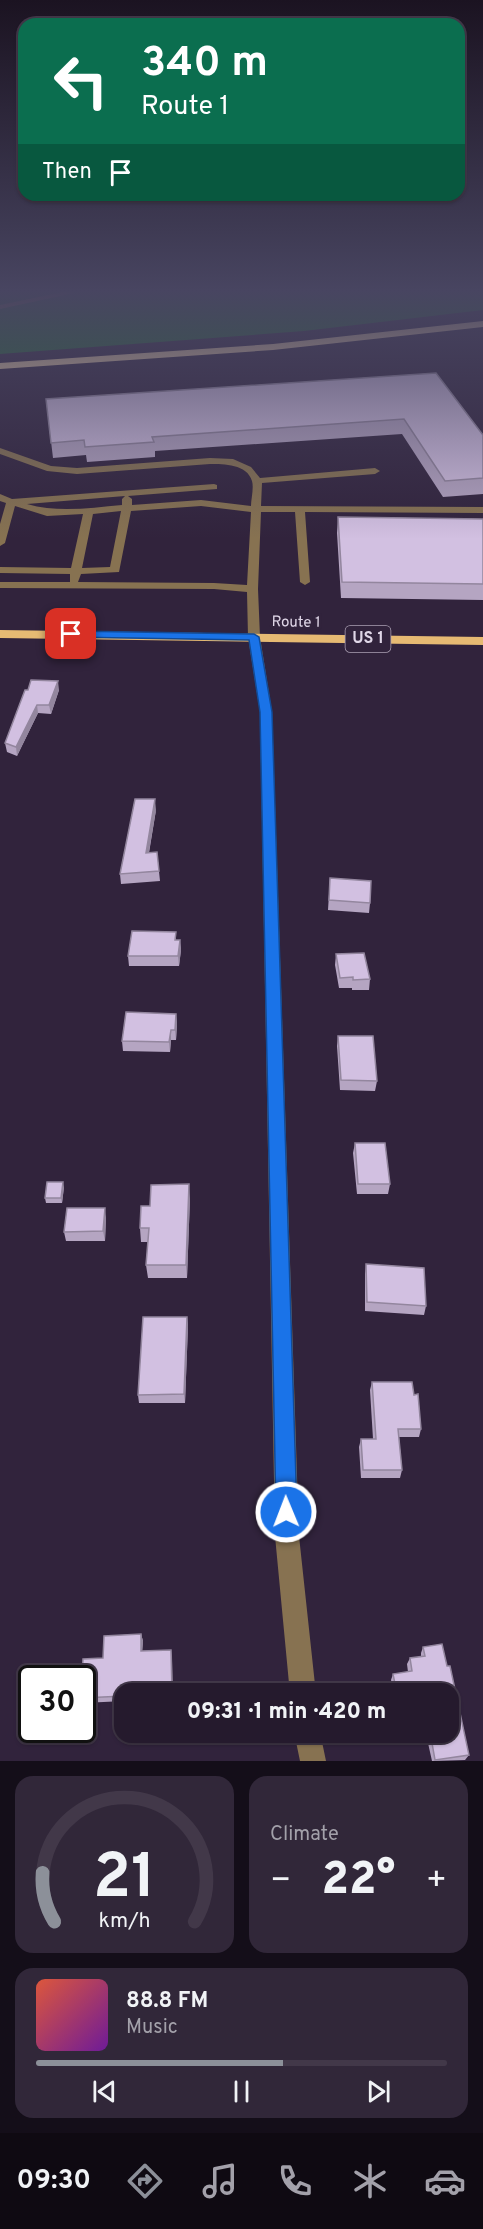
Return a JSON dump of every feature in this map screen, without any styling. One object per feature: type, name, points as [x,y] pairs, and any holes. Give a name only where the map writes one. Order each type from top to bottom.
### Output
[{"type":"main road","name":"Route 1","points":[[0,634],[483,641]]},
{"type":"street","points":[[0,451],[50,469],[77,471],[210,461],[233,462],[248,469],[257,481],[252,589],[254,637],[266,712],[287,1536],[302,1683]]},
{"type":"street","points":[[257,481],[375,471]]},
{"type":"street","points":[[11,502],[214,487]]},
{"type":"street","points":[[0,570],[115,570],[127,507],[126,493]]},
{"type":"street","points":[[0,497],[47,513],[201,503],[255,509],[483,510]]},
{"type":"street","points":[[0,543],[11,502]]},
{"type":"street","points":[[300,508],[305,582]]},
{"type":"street","points":[[73,586],[89,511]]},
{"type":"street","points":[[0,585],[252,589]]},
{"type":"street","points":[[309,1743],[313,1761]]},
{"type":"building","points":[[437,374],[483,435],[483,478],[445,481],[404,419],[152,437],[154,442],[85,447],[84,440],[51,443],[46,399]]},
{"type":"building","points":[[338,517],[483,519],[483,584],[342,582]]},
{"type":"building","points":[[31,680],[58,681],[49,705],[37,705],[16,747],[5,743]]},
{"type":"building","points":[[135,799],[155,799],[146,853],[157,852],[159,871],[120,874]]},
{"type":"building","points":[[330,878],[371,881],[370,903],[329,900]]},
{"type":"building","points":[[132,931],[176,932],[175,940],[180,940],[178,956],[128,956]]},
{"type":"building","points":[[364,953],[370,979],[340,978],[336,954]]},
{"type":"building","points":[[126,1012],[176,1014],[175,1030],[171,1030],[169,1042],[122,1041]]},
{"type":"building","points":[[338,1036],[373,1036],[377,1081],[341,1080]]},
{"type":"building","points":[[355,1143],[385,1143],[390,1184],[358,1184]]},
{"type":"building","points":[[47,1182],[63,1182],[61,1198],[45,1198]]},
{"type":"building","points":[[189,1184],[186,1265],[146,1265],[149,1228],[140,1228],[141,1206],[150,1206],[151,1185]]},
{"type":"building","points":[[67,1208],[105,1208],[103,1231],[64,1232]]},
{"type":"building","points":[[366,1264],[424,1268],[426,1306],[367,1302]]},
{"type":"building","points":[[143,1317],[187,1317],[184,1394],[138,1395]]},
{"type":"building","points":[[372,1382],[412,1382],[414,1395],[418,1394],[421,1429],[398,1429],[402,1470],[363,1470],[361,1439],[376,1439]]},
{"type":"building","points":[[141,1634],[141,1651],[171,1650],[172,1683],[114,1683],[114,1696],[96,1697],[96,1665],[83,1665],[83,1659],[103,1658],[104,1636]]},
{"type":"building","points":[[442,1644],[454,1683],[395,1683],[393,1674],[412,1671],[410,1658],[425,1656],[423,1647]]},
{"type":"building","points":[[459,1708],[469,1755],[435,1760],[432,1743],[459,1743]]},
{"type":"route","points":[[71,634],[254,637],[266,712],[286,1512]]}]
